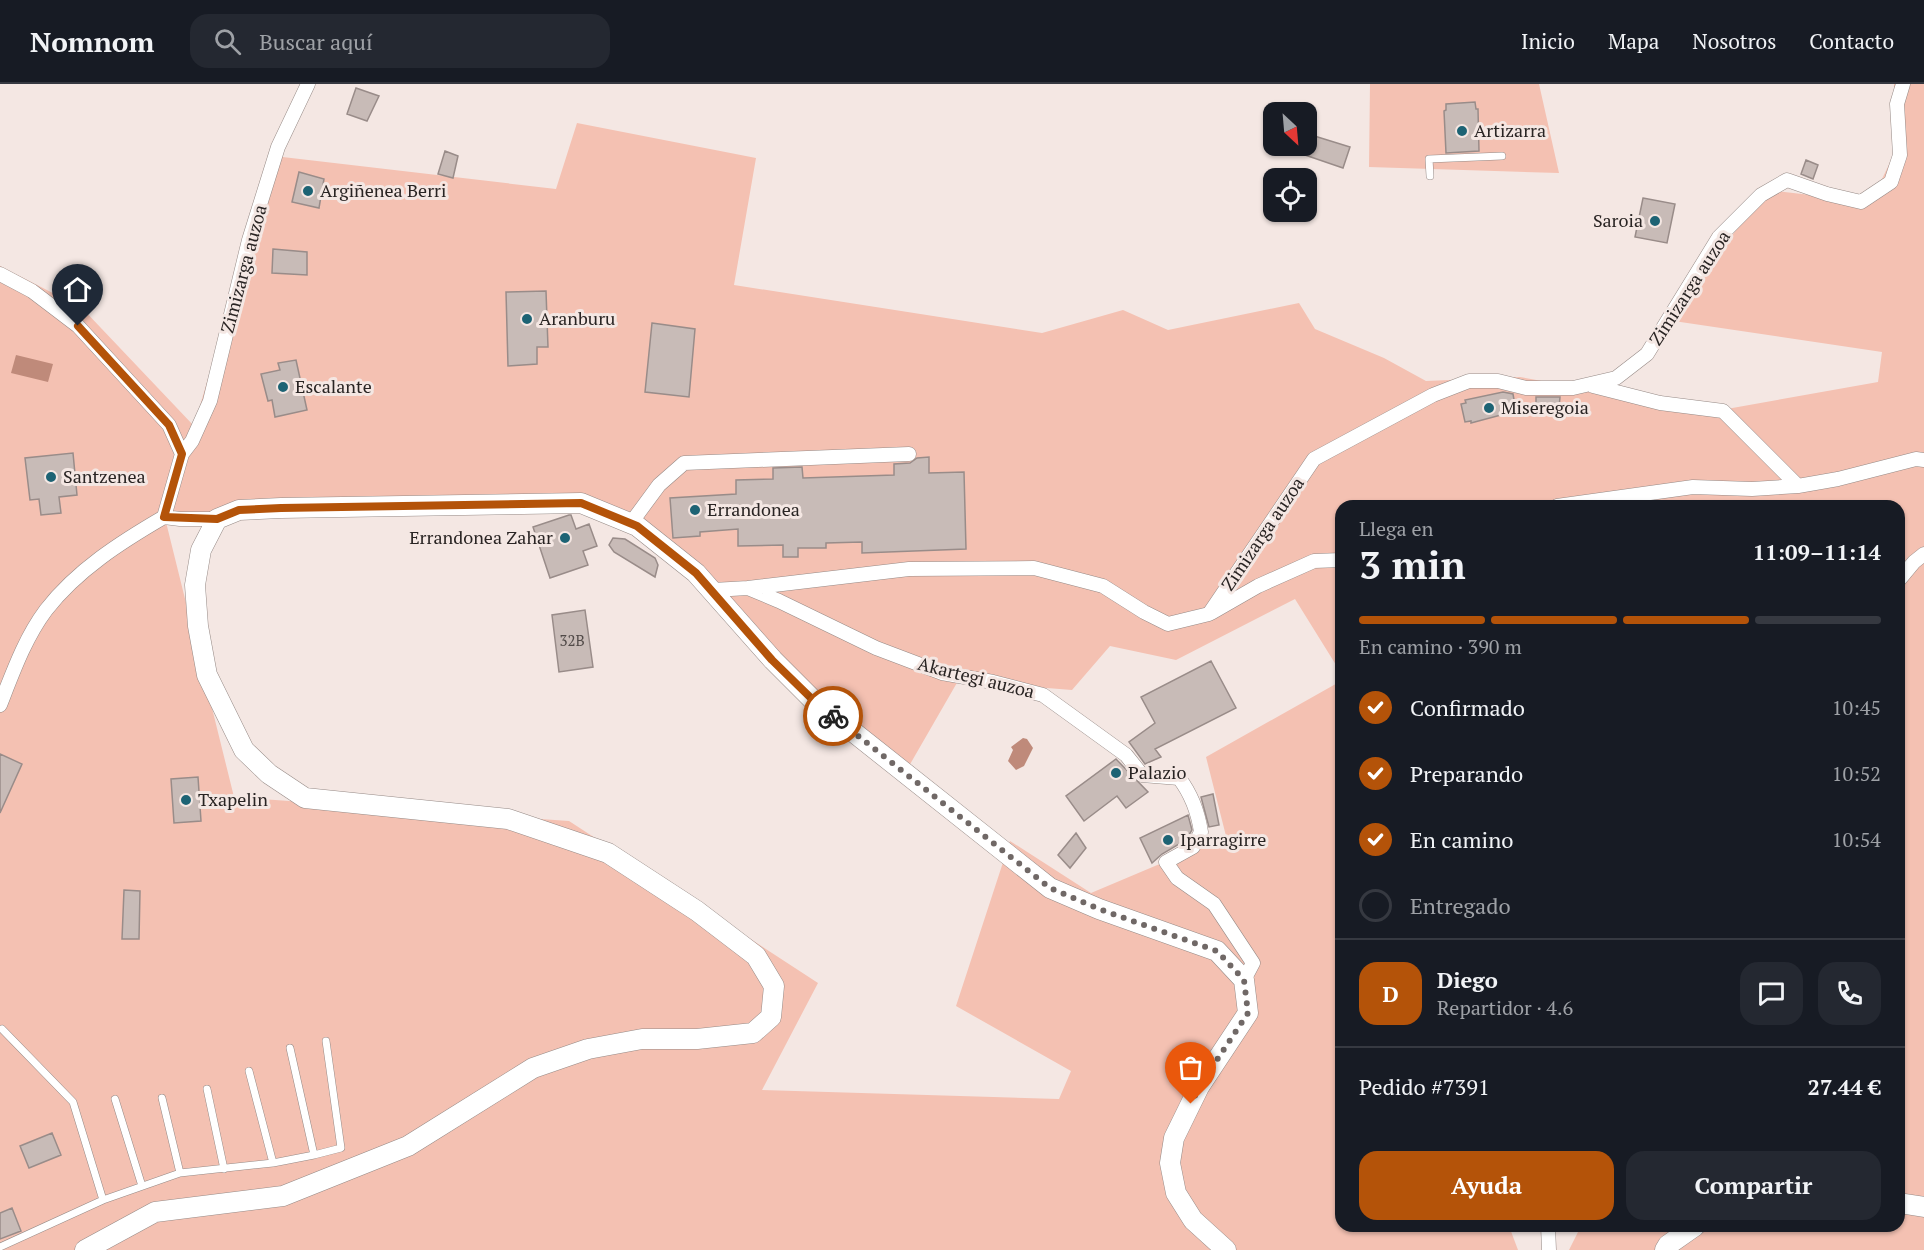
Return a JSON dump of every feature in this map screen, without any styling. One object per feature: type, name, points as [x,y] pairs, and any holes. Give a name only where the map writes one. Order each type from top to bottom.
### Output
[{"type":"street","name":"Zimizarga auzoa","points":[[164,517],[182,454],[192,441],[210,401],[253,230],[278,147],[308,84]]},
{"type":"street","name":"Zimizarga auzoa","points":[[1209,614],[1314,459],[1433,395],[1469,381],[1498,381],[1526,388],[1573,388],[1616,378],[1647,354],[1719,237],[1761,195],[1787,180],[1827,194],[1862,202],[1891,182],[1900,155],[1897,104],[1903,84]]},
{"type":"street","points":[[0,274],[32,291],[78,326],[169,425],[182,454]]},
{"type":"street","name":"Zimizarga auzoa","points":[[1589,385],[1660,403],[1723,411],[1798,486]]},
{"type":"street","points":[[631,523],[659,485],[684,463],[909,454]]},
{"type":"street","points":[[1600,500],[1693,487],[1752,489],[1798,486],[1838,479],[1916,459],[1924,460]]},
{"type":"street","points":[[0,705],[21,652],[46,610],[82,573],[125,540],[164,517],[217,519],[239,510],[281,508],[581,503],[631,523],[696,573],[772,660],[813,700],[1050,888],[1099,909],[1217,951],[1244,980],[1248,1013],[1199,1087],[1174,1138],[1170,1163],[1176,1193],[1193,1220],[1226,1250]]},
{"type":"street","points":[[85,1250],[155,1212],[283,1196],[408,1146],[533,1068],[588,1049],[642,1039],[697,1039],[753,1033],[771,1017],[774,986],[756,956],[697,911],[608,853],[508,819],[305,798],[269,774],[244,750],[207,675],[198,626],[195,585],[201,550],[217,519]]},
{"type":"street","points":[[1905,573],[1924,554]]},
{"type":"street","name":"Zimizarga auzoa","points":[[748,588],[909,569],[1034,568],[1103,585],[1144,612],[1168,624],[1209,614],[1258,586],[1314,561],[1335,560]]},
{"type":"street","name":"Akartegi auzoa","points":[[713,590],[748,588],[876,648],[942,673],[993,682],[1043,695],[1126,755],[1142,775],[1179,778],[1189,791],[1201,832],[1193,847],[1166,862],[1177,878],[1214,904],[1253,963],[1244,980]]},
{"type":"street","points":[[1905,1204],[1924,1207]]},
{"type":"street","points":[[1548,1232],[1550,1250]]},
{"type":"street","points":[[1665,1250],[1668,1245],[1686,1232]]},
{"type":"lane","points":[[1430,176],[1429,159],[1503,156]]},
{"type":"lane","points":[[2,1029],[73,1102],[103,1200]]},
{"type":"lane","points":[[0,1246],[103,1200],[180,1173],[273,1163],[341,1148],[326,1041]]},
{"type":"lane","points":[[290,1048],[314,1155]]},
{"type":"lane","points":[[249,1071],[273,1163]]},
{"type":"lane","points":[[207,1089],[224,1169]]},
{"type":"lane","points":[[162,1098],[180,1173]]},
{"type":"lane","points":[[115,1099],[142,1186]]},
{"type":"shaded area","points":[[1370,84],[1539,84],[1559,173],[1369,167]]},
{"type":"shaded area","points":[[1894,84],[1924,84],[1924,1250],[1569,1250],[1578,1232],[1905,1232],[1905,500],[1335,500],[1335,663],[1295,599],[1176,660],[1110,646],[1072,690],[958,681],[905,773],[615,510],[165,518],[234,797],[569,821],[818,983],[762,1090],[1059,1099],[1071,1071],[956,1006],[1010,841],[1091,893],[1226,836],[1206,757],[1335,684],[1335,1232],[1511,1232],[1518,1250],[0,1250],[0,266],[82,308],[194,426],[274,156],[556,189],[577,123],[756,158],[734,285],[1042,333],[1123,310],[1168,330],[1299,303],[1315,329],[1384,358],[1426,381],[1520,377],[1710,412],[1878,382],[1882,352],[1667,320],[1767,190],[1871,202],[1894,154]]},
{"type":"shaded area","points":[[16,355],[53,364],[48,382],[11,373]]},
{"type":"shaded area","points":[[1023,738],[1027,739],[1033,748],[1024,766],[1016,770],[1008,761],[1013,750],[1011,747]]},
{"type":"building","points":[[356,88],[379,96],[367,121],[347,114]]},
{"type":"building","name":"Artizarra","points":[[1475,102],[1476,109],[1478,109],[1479,151],[1446,153],[1444,111],[1446,104]]},
{"type":"building","points":[[1317,137],[1350,147],[1343,168],[1308,156],[1317,156]]},
{"type":"building","points":[[445,151],[458,156],[453,178],[438,174]]},
{"type":"building","points":[[1806,160],[1818,165],[1813,179],[1801,174]]},
{"type":"building","name":"Argiñenea Berri","points":[[299,172],[324,179],[319,208],[292,202]]},
{"type":"building","name":"Saroia","points":[[1643,198],[1675,204],[1667,243],[1635,237]]},
{"type":"building","points":[[273,249],[307,252],[307,275],[272,273]]},
{"type":"building","name":"Aranburu","points":[[546,291],[548,347],[537,347],[537,364],[508,366],[506,292]]},
{"type":"building","points":[[652,323],[695,329],[689,397],[645,392]]},
{"type":"building","name":"Escalante","points":[[296,360],[307,410],[275,417],[272,400],[268,401],[261,374],[280,370],[278,363]]},
{"type":"building","name":"Miseregoia","points":[[1503,392],[1513,394],[1516,411],[1471,423],[1471,421],[1465,422],[1461,404],[1466,403],[1465,400]]},
{"type":"building","points":[[1536,397],[1560,397],[1559,408],[1536,407]]},
{"type":"building","name":"Santzenea","points":[[73,453],[77,495],[59,497],[61,513],[41,515],[39,499],[30,500],[25,458]]},
{"type":"building","points":[[929,457],[929,473],[964,472],[966,549],[862,553],[862,542],[826,543],[826,548],[798,548],[798,557],[783,557],[783,545],[738,546],[738,529],[700,532],[700,536],[673,538],[670,498],[736,494],[736,480],[773,479],[773,468],[802,467],[803,478],[894,475],[894,464],[910,463],[917,458]]},
{"type":"building","name":"Errandonea Zahar","points":[[569,515],[576,529],[589,524],[597,546],[583,551],[588,565],[550,578],[533,527]]},
{"type":"building","points":[[613,538],[625,539],[655,558],[658,565],[655,577],[614,552],[609,545]]},
{"type":"building","points":[[585,610],[593,667],[559,672],[552,615]]},
{"type":"building","points":[[1211,661],[1236,708],[1155,749],[1161,757],[1145,764],[1129,742],[1155,723],[1141,697]]},
{"type":"building","points":[[0,754],[22,764],[0,813]]},
{"type":"building","name":"Palazio","points":[[1116,759],[1148,792],[1126,808],[1117,796],[1084,821],[1066,796]]},
{"type":"building","name":"Txapelin","points":[[198,777],[201,821],[174,823],[171,779]]},
{"type":"building","points":[[1213,794],[1219,825],[1209,827],[1201,797]]},
{"type":"building","name":"Iparragirre","points":[[1188,815],[1192,830],[1186,840],[1162,854],[1152,863],[1140,838]]},
{"type":"building","points":[[1076,833],[1086,848],[1070,868],[1058,855]]},
{"type":"building","points":[[124,890],[140,891],[139,939],[122,939]]},
{"type":"building","points":[[52,1133],[61,1155],[29,1168],[20,1146]]},
{"type":"building","points":[[12,1208],[21,1231],[0,1239],[0,1213]]},
{"type":"way so far","points":[[833,716],[1050,888],[1099,909],[1217,951],[1244,980],[1248,1013],[1199,1087],[1191,1104]]},
{"type":"place","name":"Artizarra","points":[[1462,131]]},
{"type":"place","name":"Argiñenea Berri","points":[[308,191]]},
{"type":"place","name":"Saroia","points":[[1655,221]]},
{"type":"place","name":"Aranburu","points":[[527,319]]},
{"type":"place","name":"Escalante","points":[[283,387]]},
{"type":"place","name":"Miseregoia","points":[[1489,408]]},
{"type":"place","name":"Santzenea","points":[[51,477]]},
{"type":"place","name":"Errandonea","points":[[695,510]]},
{"type":"place","name":"Errandonea Zahar","points":[[565,538]]},
{"type":"place","name":"Palazio","points":[[1116,773]]},
{"type":"place","name":"Txapelin","points":[[186,800]]},
{"type":"place","name":"Iparragirre","points":[[1168,840]]},
{"type":"route","points":[[78,326],[169,425],[182,454],[164,517],[217,519],[239,510],[281,508],[581,503],[637,526],[696,573],[772,660],[833,716]]}]
